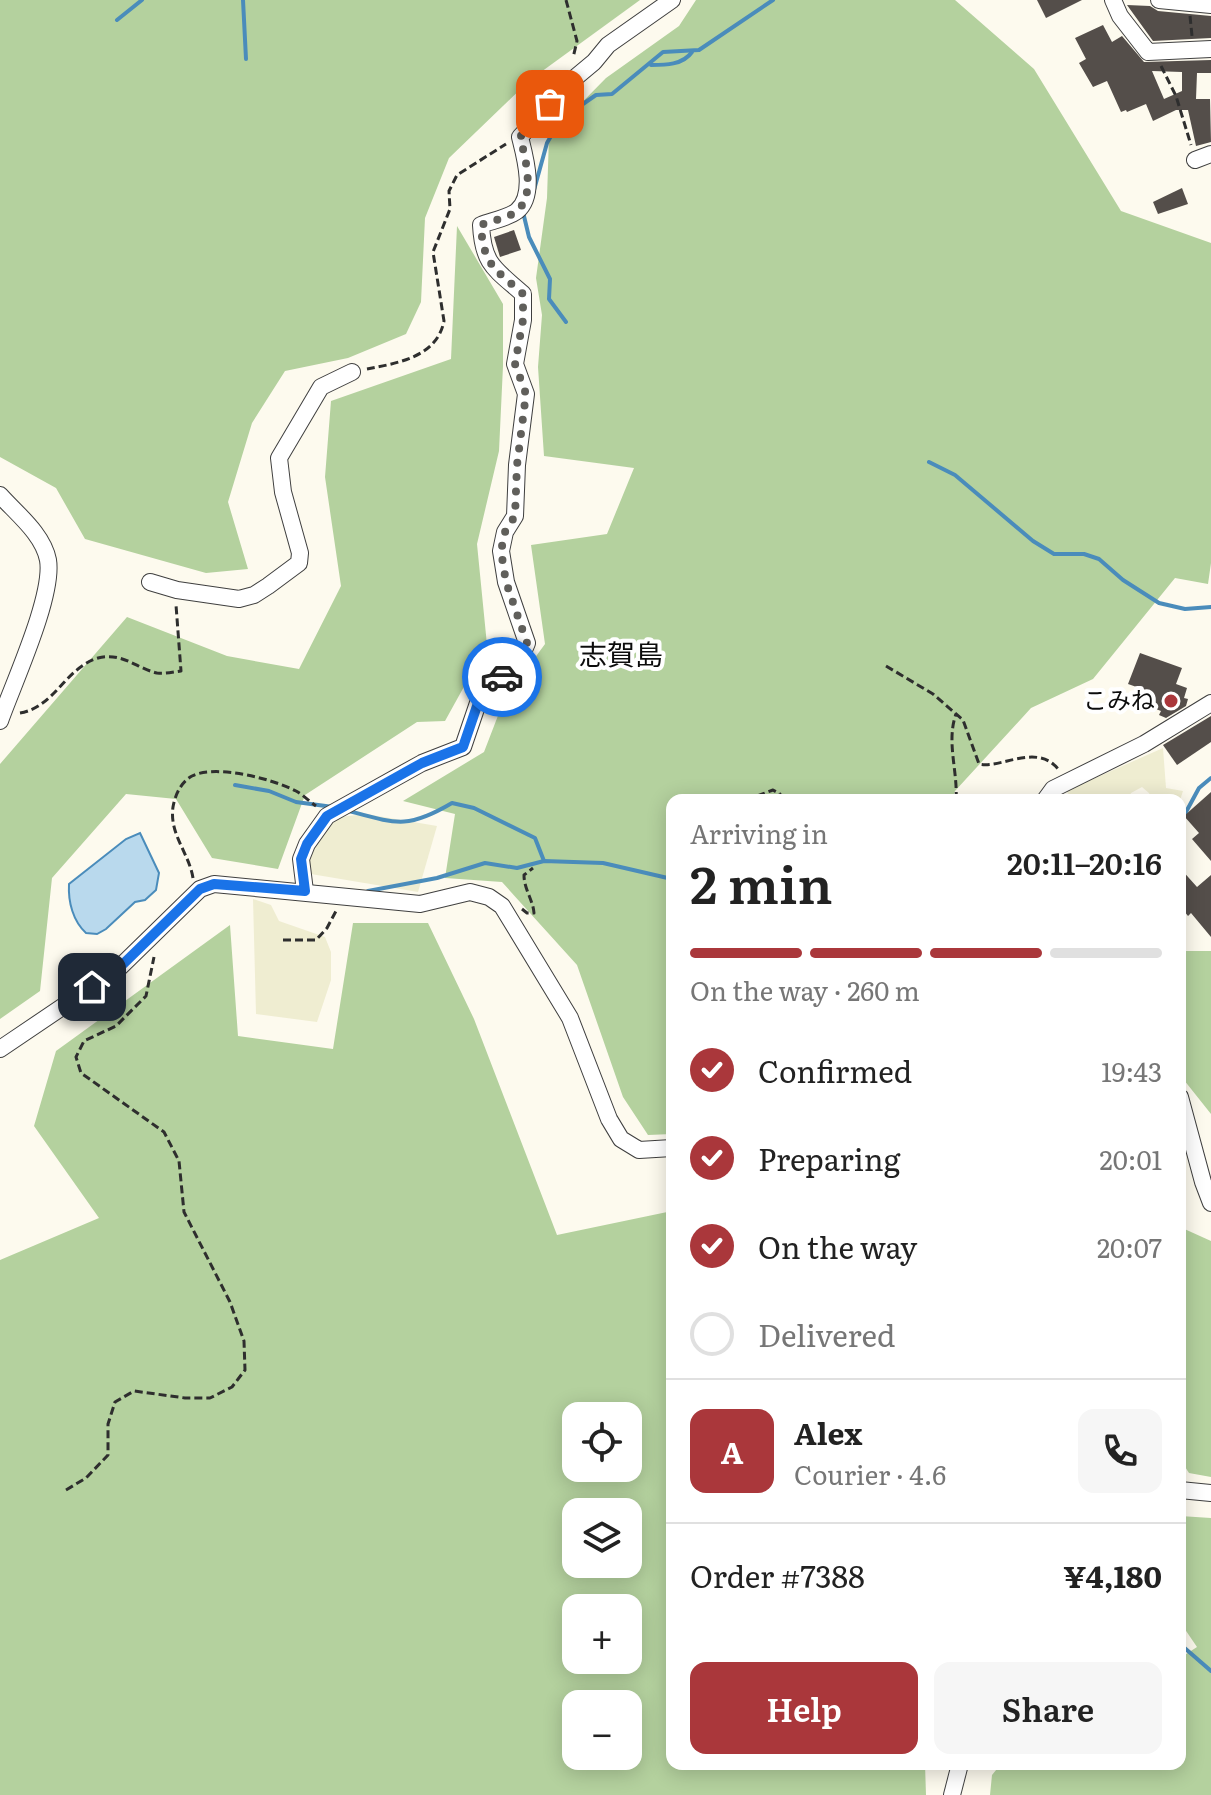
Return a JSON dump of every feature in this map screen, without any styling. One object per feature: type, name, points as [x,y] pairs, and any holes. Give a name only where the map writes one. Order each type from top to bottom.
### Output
[{"type":"street","points":[[305,891],[301,859],[307,844],[327,816],[422,763],[463,747],[479,700],[521,657],[527,643],[506,582],[501,551],[505,532],[515,516],[517,465],[526,394],[515,364],[523,320],[523,294],[489,264],[482,243],[481,225],[516,211],[526,197],[525,158],[520,137],[608,45],[672,0]]},
{"type":"street","points":[[1113,0],[1120,16],[1148,52],[1211,49]]},
{"type":"street","points":[[1159,0],[1211,5]]},
{"type":"street","points":[[150,582],[239,599],[254,595],[299,563],[300,553],[283,492],[279,458],[321,387],[352,372]]},
{"type":"street","points":[[0,495],[38,537],[48,560],[46,594],[1,719]]},
{"type":"street","points":[[1049,794],[1053,789],[1144,744],[1211,703]]},
{"type":"street","points":[[0,1049],[117,970],[200,889],[214,884],[420,904],[470,892],[489,897],[502,906],[570,1018],[609,1119],[621,1139],[639,1150],[666,1148]]},
{"type":"street","points":[[1186,1119],[1211,1203]]},
{"type":"street","points":[[1186,1491],[1211,1493]]},
{"type":"street","points":[[952,1795],[958,1770]]},
{"type":"path","points":[[566,0],[574,27]]},
{"type":"path","points":[[1189,2],[1193,48]]},
{"type":"path","points":[[1148,52],[1168,77],[1203,157]]},
{"type":"path","points":[[352,372],[400,363],[426,351],[442,332],[444,321],[433,252],[450,209],[449,191],[457,175],[520,137]]},
{"type":"path","points":[[1,719],[35,711],[79,666],[100,658],[115,656],[164,674],[181,671],[176,589]]},
{"type":"path","points":[[886,666],[933,694],[963,720],[979,764],[987,766],[1006,759],[1035,757],[1056,765],[1067,783]]},
{"type":"path","points":[[956,714],[950,731],[956,794]]},
{"type":"path","points":[[195,894],[192,873],[173,825],[173,807],[178,790],[192,776],[211,772],[254,776],[298,792],[327,816]]},
{"type":"path","points":[[283,940],[316,940],[327,928],[344,897]]},
{"type":"path","points":[[66,1490],[86,1478],[108,1455],[108,1424],[115,1402],[134,1391],[210,1398],[232,1387],[245,1370],[244,1341],[230,1302],[184,1212],[179,1161],[164,1132],[81,1073],[76,1057],[84,1041],[116,1026],[146,996],[159,929]]},
{"type":"shaded area","points":[[1163,748],[1166,788],[1183,791],[1182,794],[1149,794],[1142,787],[1131,794],[1069,794],[1066,791]]},
{"type":"shaded area","points":[[366,814],[437,826],[418,892],[305,873],[318,826],[340,817]]},
{"type":"shaded area","points":[[253,899],[271,905],[279,921],[325,937],[331,952],[331,980],[317,1022],[256,1014]]},
{"type":"green space","points":[[0,0],[640,0],[530,80],[449,158],[425,218],[421,302],[406,334],[348,358],[285,371],[252,423],[228,502],[248,569],[206,573],[85,539],[56,488],[0,457]]},
{"type":"green space","points":[[696,0],[955,0],[1034,69],[1121,211],[1211,243],[1211,563],[1208,584],[1175,578],[1093,679],[1031,708],[954,794],[666,794],[666,1134],[648,1135],[623,1097],[577,965],[502,882],[445,878],[455,814],[403,801],[484,752],[504,700],[545,644],[531,545],[607,534],[634,468],[544,456],[538,367],[542,315],[536,278],[547,198],[549,136],[606,78],[679,26]]},
{"type":"green space","points":[[457,226],[503,304],[503,366],[499,451],[477,544],[487,645],[445,721],[417,722],[305,795],[278,869],[212,858],[176,799],[126,794],[52,878],[40,991],[0,1019],[0,764],[127,617],[227,656],[299,669],[341,586],[325,477],[331,401],[451,359]]},
{"type":"green space","points":[[353,923],[428,923],[474,1019],[557,1235],[666,1212],[666,1770],[925,1770],[926,1795],[0,1795],[0,1260],[99,1218],[34,1126],[56,1051],[230,925],[238,1036],[333,1049]]},
{"type":"green space","points":[[1186,951],[1211,951],[1211,1114],[1186,1083]]},
{"type":"green space","points":[[1186,1230],[1211,1241],[1211,1477],[1189,1473],[1186,1468]]},
{"type":"green space","points":[[1186,1516],[1211,1518],[1211,1795],[990,1795],[992,1775],[996,1770],[1186,1770],[1186,1654],[1197,1647],[1186,1631]]},
{"type":"water","points":[[140,833],[159,873],[156,890],[145,900],[135,902],[106,929],[97,934],[86,933],[72,911],[69,884],[126,839]]},
{"type":"building","points":[[1037,0],[1082,0],[1046,18]]},
{"type":"building","points":[[1127,5],[1211,16],[1211,38],[1153,41]]},
{"type":"building","points":[[1103,25],[1112,42],[1122,36],[1144,62],[1211,60],[1211,73],[1197,73],[1196,99],[1210,99],[1211,142],[1196,146],[1188,110],[1176,110],[1153,121],[1146,104],[1121,112],[1107,81],[1093,87],[1079,63],[1086,59],[1075,38]],"holes":[[[1152,71],[1182,72],[1182,91],[1164,99]]]},
{"type":"building","points":[[1182,188],[1188,204],[1158,214],[1153,202]]},
{"type":"building","points":[[514,230],[521,250],[500,257],[494,237]]},
{"type":"building","points":[[1140,653],[1182,668],[1176,684],[1187,688],[1184,698],[1188,699],[1186,706],[1166,718],[1159,715],[1161,711],[1143,704],[1148,691],[1128,684]]},
{"type":"building","points":[[1211,716],[1211,742],[1177,765],[1163,745]]},
{"type":"building","points":[[1211,792],[1211,861],[1192,839],[1199,833],[1186,814]]},
{"type":"building","points":[[1186,875],[1197,887],[1211,875],[1211,937],[1191,913],[1188,916]]},
{"type":"waterway","points":[[117,20],[142,0]]},
{"type":"waterway","points":[[243,0],[246,59]]},
{"type":"waterway","points":[[534,190],[547,143],[555,129],[583,104],[596,95],[612,94],[663,52],[699,50],[773,0]]},
{"type":"waterway","points":[[651,65],[679,62],[692,52]]},
{"type":"waterway","points":[[523,212],[529,237],[550,279],[549,299],[566,322]]},
{"type":"waterway","points":[[929,462],[955,475],[1033,541],[1054,554],[1084,554],[1099,559],[1123,580],[1159,603],[1185,609],[1211,607]]},
{"type":"waterway","points":[[1186,812],[1199,788],[1211,778]]},
{"type":"waterway","points":[[235,785],[269,791],[296,802],[333,807]]},
{"type":"waterway","points":[[349,811],[402,822],[424,817],[452,803],[474,808],[535,838],[544,861]]},
{"type":"waterway","points":[[368,891],[437,878],[485,863],[517,868],[544,861],[603,863],[666,878]]},
{"type":"waterway","points":[[1186,1649],[1211,1671]]},
{"type":"way so far","points":[[502,677],[521,657],[527,643],[506,582],[501,551],[505,532],[515,516],[517,465],[526,394],[515,364],[523,320],[523,294],[489,264],[482,243],[481,225],[516,211],[526,197],[525,158],[520,137],[550,104]]},
{"type":"place","name":"こみね","points":[[1171,701]]},
{"type":"district","name":"志賀島","points":[[621,655]]},
{"type":"route","points":[[92,987],[117,970],[200,889],[214,884],[305,891],[301,859],[307,844],[327,816],[422,763],[463,747],[479,700],[502,677]]}]
